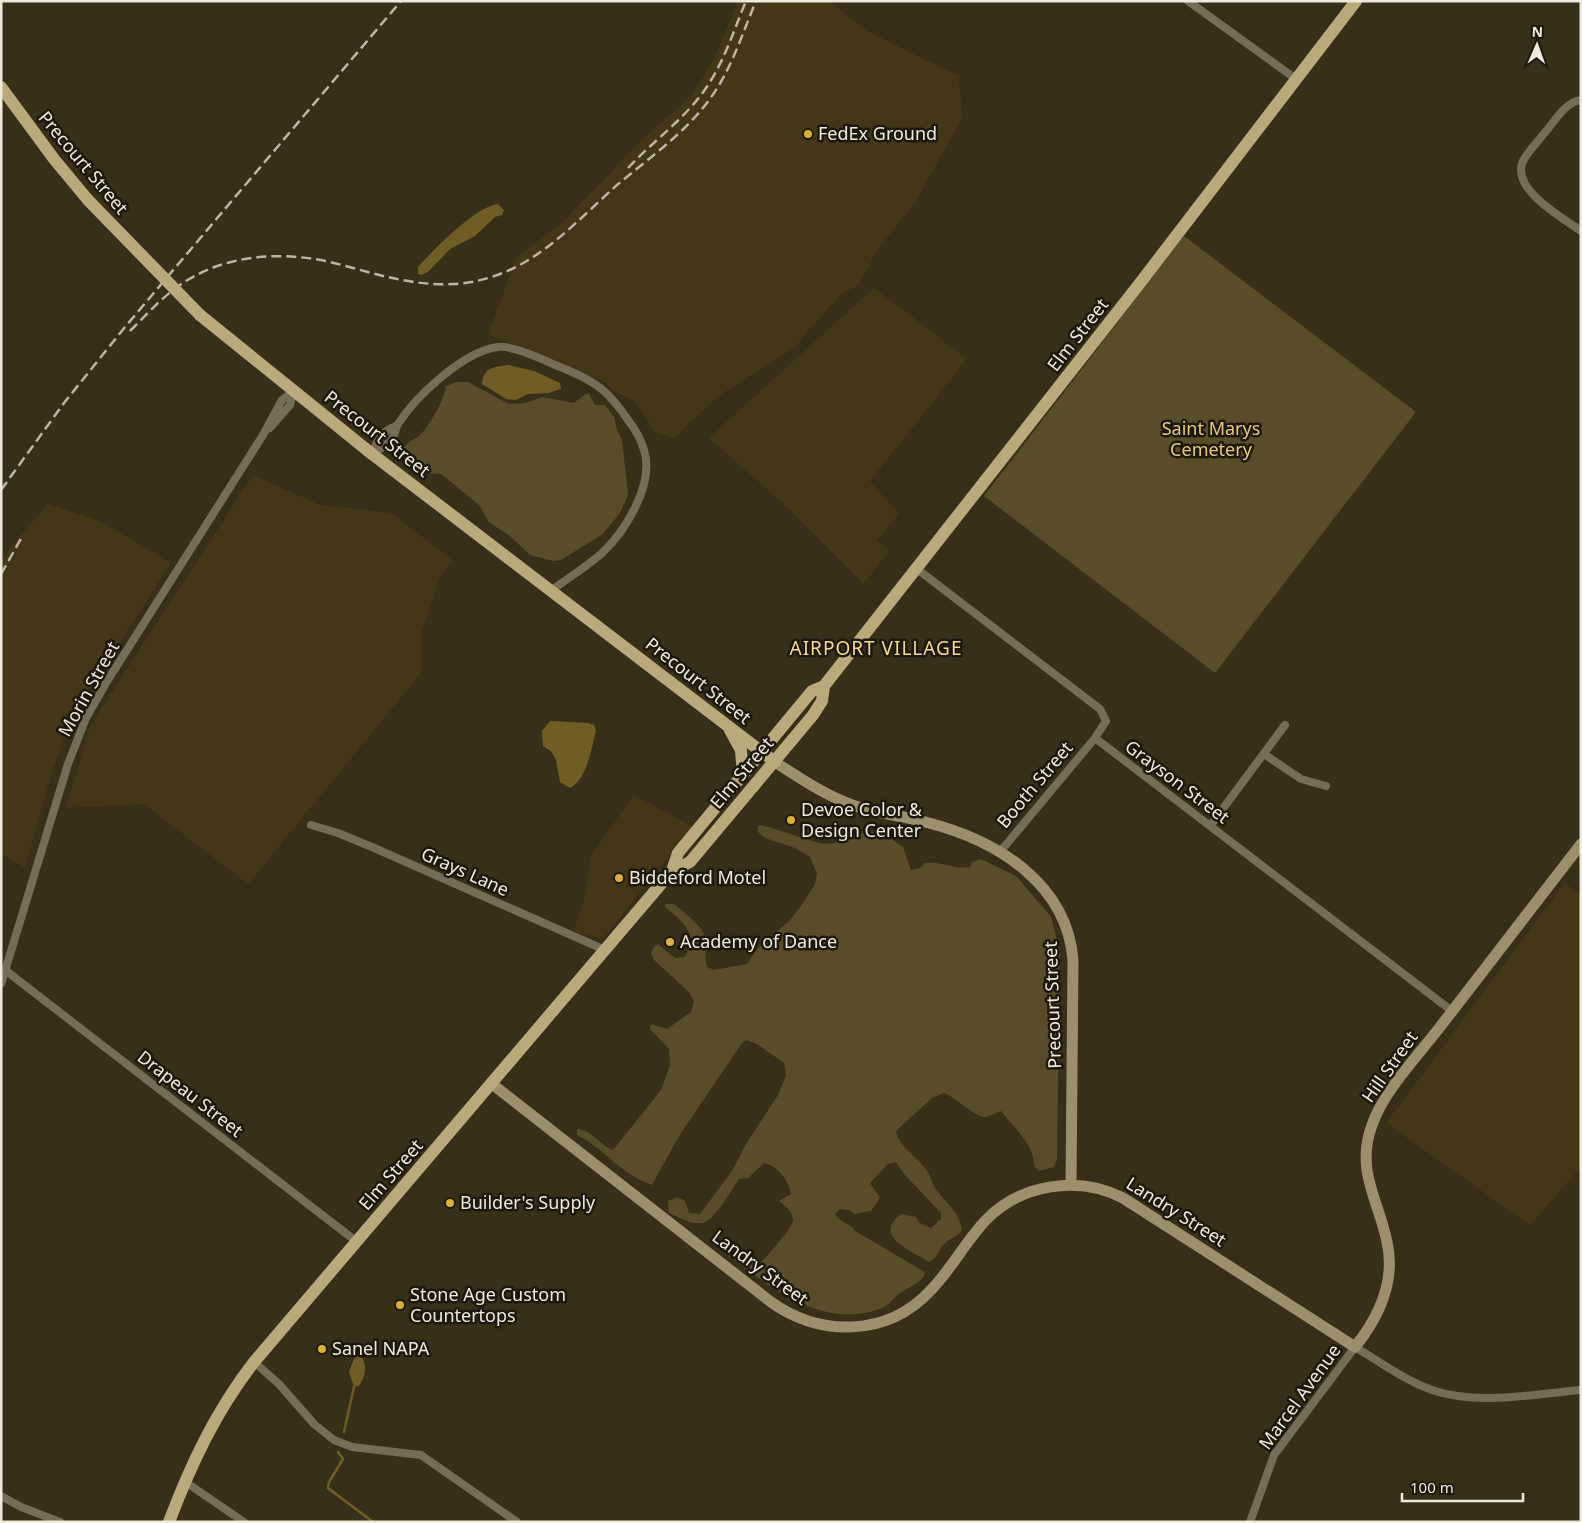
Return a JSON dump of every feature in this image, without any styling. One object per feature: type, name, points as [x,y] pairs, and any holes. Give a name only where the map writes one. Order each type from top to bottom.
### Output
[{"type":"main road","name":"Elm Street","points":[[169,1522],[184,1481],[215,1418],[254,1362],[672,871],[678,853],[763,753],[812,691],[824,686],[917,570],[1152,268],[1356,1]]},
{"type":"main road","name":"Precourt Street","points":[[1,87],[54,160],[88,200],[200,316],[372,454],[775,762]]},
{"type":"main road","name":"Elm Street","points":[[672,871],[690,862],[775,762],[822,701],[824,686]]},
{"type":"main road","points":[[728,726],[741,750],[744,775]]},
{"type":"street","points":[[1188,1],[1296,79]]},
{"type":"street","points":[[1581,100],[1566,107],[1528,154],[1521,171],[1524,183],[1531,192],[1581,231]]},
{"type":"street","points":[[372,454],[376,441],[387,430],[396,426],[411,407],[444,376],[478,354],[498,347],[514,349],[583,376],[602,388],[613,398],[639,437],[644,450],[646,472],[644,482],[630,513],[611,542],[600,554],[552,590]]},
{"type":"street","name":"Morin Street","points":[[1,984],[68,764],[86,718],[106,682],[264,435],[282,400],[293,392]]},
{"type":"street","points":[[917,570],[1100,709],[1106,721],[1095,738]]},
{"type":"street","points":[[1210,826],[1285,726]]},
{"type":"street","name":"Grayson Street","points":[[1095,738],[1452,1011]]},
{"type":"street","name":"Booth Street","points":[[999,853],[1095,738]]},
{"type":"street","points":[[1264,754],[1301,779],[1326,786]]},
{"type":"street","name":"Precourt Street","points":[[775,762],[811,786],[844,802],[954,830],[999,853],[1025,870],[1048,892],[1063,915],[1072,946],[1071,1185]]},
{"type":"street","name":"Grays Lane","points":[[311,825],[372,847],[605,950]]},
{"type":"street","name":"Hill Street","points":[[1355,1347],[1378,1314],[1385,1295],[1389,1274],[1387,1240],[1367,1176],[1366,1155],[1370,1130],[1378,1111],[1452,1011],[1581,844]]},
{"type":"street","name":"Drapeau Street","points":[[4,970],[357,1242]]},
{"type":"street","name":"Landry Street","points":[[492,1084],[778,1306],[795,1316],[826,1326],[843,1328],[864,1326],[899,1315],[930,1291],[980,1228],[998,1210],[1015,1199],[1036,1190],[1071,1185],[1101,1190],[1123,1198],[1409,1380],[1447,1394],[1491,1398],[1581,1390]]},
{"type":"street","name":"Marcel Avenue","points":[[1250,1522],[1274,1455],[1355,1347]]},
{"type":"street","points":[[254,1362],[287,1393],[314,1424],[334,1440],[360,1448],[421,1454],[517,1522]]},
{"type":"street","points":[[184,1481],[244,1522]]},
{"type":"street","points":[[1,1496],[21,1507],[60,1522]]},
{"type":"shaded area","points":[[738,1],[831,1],[853,21],[873,34],[959,76],[962,118],[916,201],[878,249],[858,286],[842,293],[796,347],[718,396],[674,438],[655,432],[635,401],[617,393],[602,381],[488,334],[517,256],[560,225],[645,137],[691,96],[712,63]]},
{"type":"shaded area","points":[[498,204],[504,210],[502,215],[495,217],[475,236],[450,249],[428,272],[421,275],[418,274],[418,267],[455,230],[478,212]]},
{"type":"shaded area","points":[[874,288],[967,359],[870,481],[899,514],[877,540],[889,551],[864,584],[778,499],[709,438]]},
{"type":"shaded area","points":[[508,365],[534,371],[560,383],[561,389],[549,393],[528,394],[516,400],[506,399],[482,384],[487,371],[494,367]]},
{"type":"shaded area","points":[[253,475],[320,505],[391,513],[453,560],[441,575],[421,634],[421,673],[248,884],[144,804],[66,808],[90,726]]},
{"type":"shaded area","points":[[48,504],[102,522],[171,563],[74,713],[52,771],[25,868],[1,853],[1,559]]},
{"type":"shaded area","points":[[550,721],[588,723],[594,725],[596,730],[585,770],[576,784],[570,788],[560,782],[556,760],[551,751],[543,746],[542,731]]},
{"type":"shaded area","name":"Biddeford Motel","points":[[633,795],[693,826],[603,939],[574,931],[584,900],[591,856]]},
{"type":"shaded area","points":[[1565,883],[1581,895],[1581,1167],[1530,1225],[1386,1123]]},
{"type":"shaded area","points":[[360,1355],[364,1362],[365,1374],[359,1386],[354,1387],[349,1372],[355,1356]]},
{"type":"green space","name":"Saint Marys Cemetery","points":[[1184,236],[1416,412],[1215,673],[984,496]]},
{"type":"green space","points":[[456,382],[468,382],[509,404],[525,403],[543,397],[574,403],[585,394],[589,394],[595,405],[605,405],[614,417],[622,440],[628,495],[620,513],[603,534],[561,560],[553,561],[530,555],[511,537],[489,522],[479,505],[441,474],[428,473],[413,465],[403,449],[407,443],[421,434],[429,424],[437,411],[446,386]]},
{"type":"green space","points":[[762,825],[822,844],[835,843],[846,837],[866,832],[883,833],[903,847],[911,870],[920,868],[925,863],[937,863],[964,868],[970,867],[972,862],[981,859],[1016,876],[1035,898],[1051,917],[1060,951],[1057,1160],[1054,1167],[1039,1171],[1034,1166],[1031,1151],[1027,1144],[1001,1111],[986,1117],[976,1114],[944,1093],[932,1098],[896,1131],[897,1136],[926,1169],[935,1188],[958,1217],[962,1230],[945,1243],[929,1262],[898,1242],[892,1236],[890,1230],[893,1222],[901,1214],[916,1217],[920,1223],[931,1228],[941,1219],[941,1213],[905,1175],[896,1162],[888,1164],[870,1183],[880,1198],[871,1211],[855,1214],[848,1210],[840,1209],[835,1214],[855,1231],[925,1272],[922,1279],[899,1294],[889,1304],[860,1314],[838,1314],[796,1301],[757,1277],[722,1250],[717,1240],[728,1245],[757,1266],[778,1244],[792,1224],[792,1214],[779,1201],[791,1194],[790,1189],[785,1179],[774,1167],[764,1163],[748,1178],[739,1179],[717,1211],[707,1221],[694,1223],[669,1213],[668,1201],[677,1197],[685,1201],[689,1213],[700,1214],[732,1171],[746,1144],[778,1095],[786,1075],[784,1063],[757,1044],[746,1040],[740,1046],[679,1136],[652,1185],[631,1175],[596,1147],[577,1135],[577,1129],[588,1132],[613,1150],[661,1090],[670,1065],[669,1049],[650,1029],[651,1024],[667,1029],[691,1012],[694,1002],[689,992],[654,960],[651,953],[658,944],[675,958],[684,957],[691,942],[690,935],[683,923],[665,907],[665,904],[674,904],[702,930],[706,940],[707,967],[714,970],[747,964],[757,949],[789,921],[815,884],[817,874],[810,857],[795,848],[765,838],[758,832],[758,826]]},
{"type":"waterway","points":[[344,1432],[354,1387]]},
{"type":"waterway","points":[[338,1452],[343,1459],[329,1482],[328,1488],[373,1522]]},
{"type":"railway","points":[[1,490],[64,403],[125,327],[401,1]]},
{"type":"railway","points":[[628,168],[679,120],[706,88],[723,57],[746,1]]},
{"type":"railway","points":[[130,331],[178,286],[204,271],[242,260],[282,256],[323,260],[397,279],[439,284],[463,283],[483,279],[503,273],[521,264],[542,251],[564,233],[689,124],[709,100],[724,77],[756,1]]},
{"type":"railway","points":[[1,574],[22,537]]},
{"type":"place","name":"FedEx Ground","points":[[808,134]]},
{"type":"place","name":"Devoe Color & Design Center","points":[[791,820]]},
{"type":"place","name":"Biddeford Motel","points":[[619,878]]},
{"type":"place","name":"Academy of Dance","points":[[670,942]]},
{"type":"place","name":"Builder's Supply","points":[[450,1203]]},
{"type":"place","name":"Stone Age Custom Countertops","points":[[400,1305]]},
{"type":"place","name":"Sanel NAPA","points":[[322,1349]]},
{"type":"district","name":"AIRPORT VILLAGE","points":[[876,648]]}]
